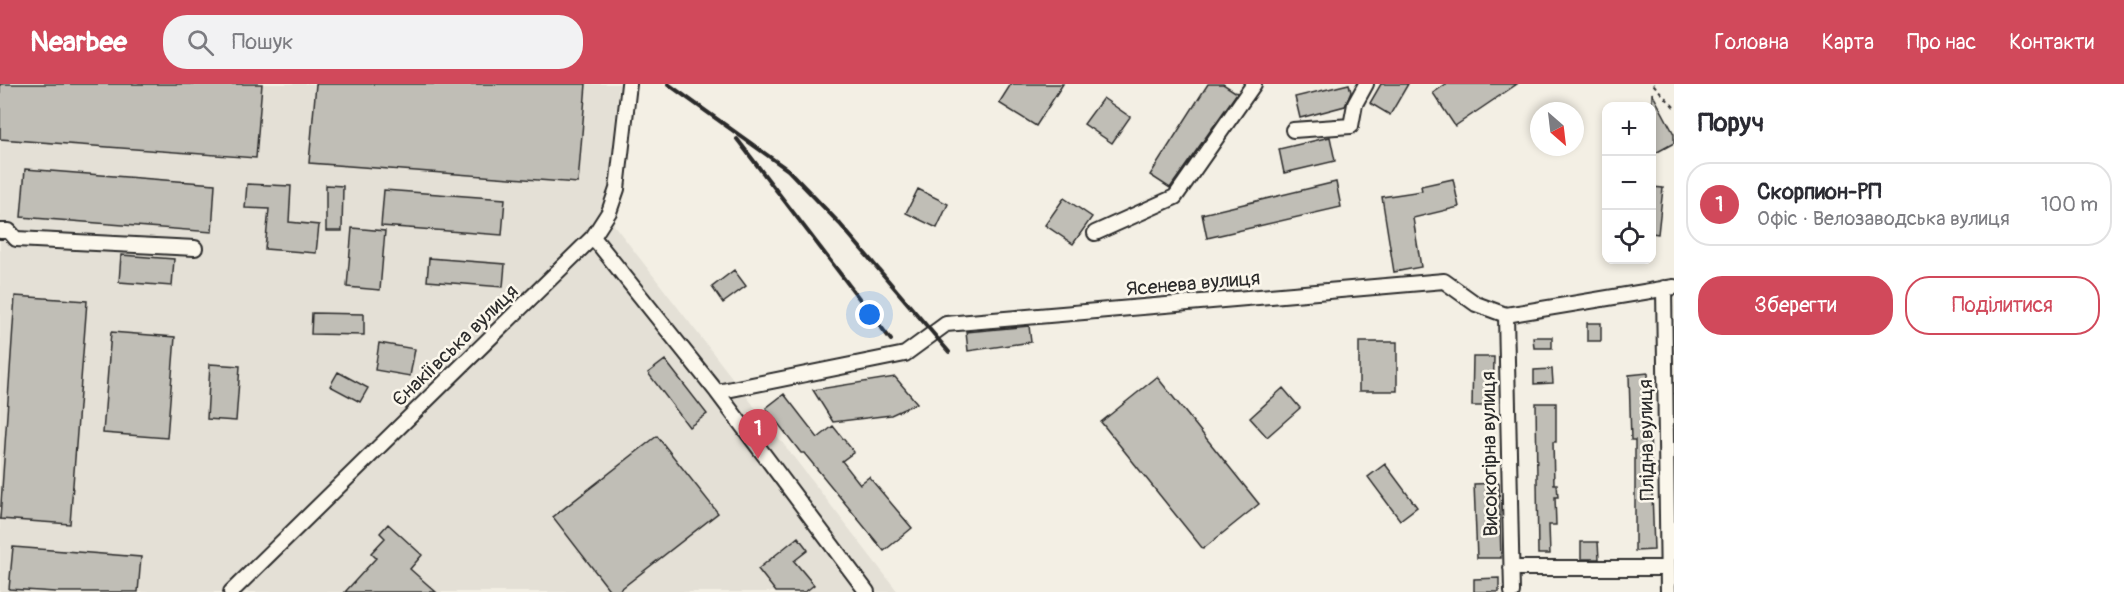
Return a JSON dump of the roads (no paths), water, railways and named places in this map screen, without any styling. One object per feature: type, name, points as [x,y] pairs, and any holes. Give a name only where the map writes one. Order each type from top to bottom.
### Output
[{"type":"street","name":"Єнакіївська вулиця","points":[[231,592],[593,237],[609,212],[617,189],[629,84]]},
{"type":"street","points":[[1095,233],[1175,197],[1254,84]]},
{"type":"street","points":[[1293,130],[1351,126],[1354,104],[1366,84]]},
{"type":"street","points":[[0,231],[9,231],[16,239],[195,248]]},
{"type":"street","points":[[593,237],[717,392],[867,592]]},
{"type":"street","name":"Ясенева вулиця","points":[[717,392],[906,354],[946,324],[1444,281],[1476,304],[1506,315],[1669,287]]},
{"type":"street","points":[[1669,287],[1674,298]]},
{"type":"street","name":"Плідна вулиця","points":[[1668,592],[1669,287]]},
{"type":"street","name":"Високогірна вулиця","points":[[1506,315],[1512,592]]},
{"type":"street","points":[[1511,568],[1667,568]]},
{"type":"railway","points":[[668,84],[788,170],[840,224],[949,352]]},
{"type":"railway","points":[[737,139],[891,340]]},
{"type":"place","name":"Скорпион-РП","points":[[758,459]]}]
